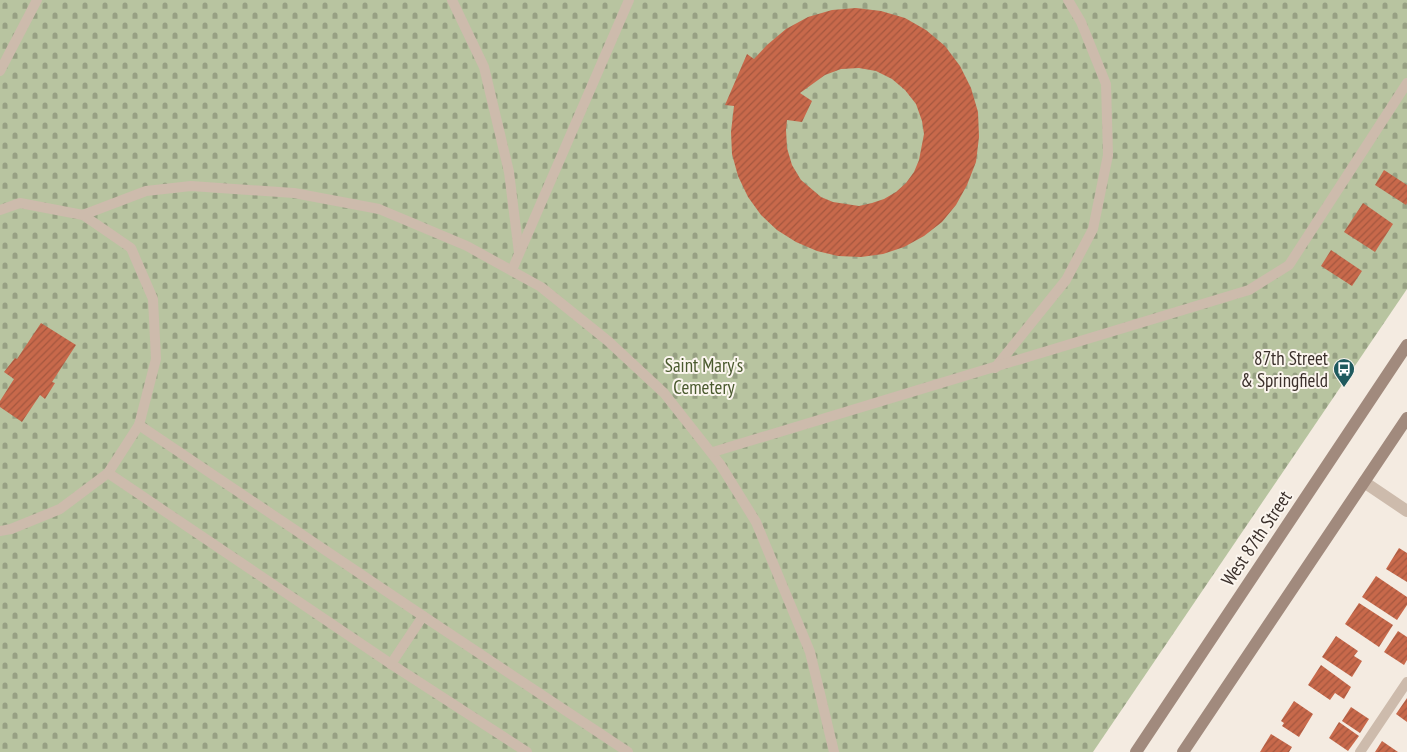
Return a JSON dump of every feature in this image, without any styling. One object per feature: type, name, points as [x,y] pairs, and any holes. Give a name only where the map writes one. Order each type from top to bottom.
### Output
[{"type":"main road","name":"West 87th Street","points":[[1136,752],[1407,345]]},
{"type":"main road","points":[[1183,752],[1407,418]]},
{"type":"street","points":[[1364,482],[1407,511]]},
{"type":"lane","points":[[0,71],[37,0]]},
{"type":"lane","points":[[452,0],[484,67],[509,172],[520,254]]},
{"type":"lane","points":[[512,270],[629,0]]},
{"type":"lane","points":[[995,368],[1066,280],[1093,229],[1108,155],[1106,84],[1081,22],[1068,0]]},
{"type":"lane","points":[[713,452],[1249,290],[1288,265],[1407,83]]},
{"type":"lane","points":[[83,215],[146,191],[191,186],[294,193],[379,209],[467,246],[542,287],[608,341],[664,393],[713,452],[756,522],[810,652],[834,752]]},
{"type":"lane","points":[[0,210],[20,203],[83,215],[131,248],[153,299],[156,359],[139,425],[108,473],[60,508],[10,529],[0,531]]},
{"type":"lane","points":[[139,425],[628,752]]},
{"type":"lane","points":[[108,473],[391,664],[527,752]]},
{"type":"lane","points":[[391,664],[423,616]]},
{"type":"lane","points":[[1360,752],[1407,682]]},
{"type":"green space","name":"Saint Mary's Cemetery","points":[[0,0],[1407,0],[1407,289],[1093,752],[0,752]]},
{"type":"building","points":[[856,8],[881,11],[905,18],[926,30],[945,46],[960,66],[971,88],[978,112],[979,137],[976,162],[967,185],[956,205],[942,222],[924,236],[904,247],[883,254],[861,257],[838,256],[817,251],[796,242],[777,230],[761,215],[748,197],[738,176],[732,154],[731,132],[734,106],[725,105],[747,54],[754,59],[786,29],[808,17],[832,10]],"holes":[[[859,68],[876,71],[892,79],[905,90],[916,104],[924,134],[919,160],[914,172],[906,183],[884,199],[859,206],[833,202],[821,197],[801,180],[792,165],[787,148],[787,120],[802,122],[812,101],[800,93],[825,75],[841,69]]]},
{"type":"building","points":[[1384,170],[1407,185],[1406,205],[1375,185]]},
{"type":"building","points":[[1363,203],[1393,224],[1375,252],[1344,232]]},
{"type":"building","points":[[1331,250],[1362,271],[1352,286],[1321,266]]},
{"type":"building","points":[[41,323],[76,345],[52,382],[55,383],[45,399],[40,395],[22,422],[0,407],[0,401],[14,379],[4,372],[15,358],[17,359]]},
{"type":"building","points":[[1399,548],[1407,553],[1407,582],[1386,569]]},
{"type":"building","points":[[1376,576],[1407,597],[1407,605],[1397,620],[1362,597]]},
{"type":"building","points":[[1359,603],[1393,625],[1379,647],[1345,624]]},
{"type":"building","points":[[1398,631],[1407,637],[1407,660],[1404,665],[1384,652]]},
{"type":"building","points":[[1336,636],[1358,651],[1354,656],[1362,661],[1352,677],[1322,657]]},
{"type":"building","points":[[1321,665],[1351,687],[1344,699],[1335,693],[1330,700],[1308,685]]},
{"type":"building","points":[[1407,698],[1407,722],[1396,714]]},
{"type":"building","points":[[1294,701],[1313,714],[1299,737],[1282,726],[1284,723],[1281,721]]},
{"type":"building","points":[[1351,707],[1369,719],[1360,733],[1342,721]]},
{"type":"building","points":[[1339,722],[1359,736],[1348,751],[1329,738]]},
{"type":"building","points":[[1271,734],[1292,747],[1289,752],[1260,752]]},
{"type":"building","points":[[1382,741],[1398,752],[1375,752]]},
{"type":"place","name":"87th Street & Springfield","points":[[1344,388]]}]
